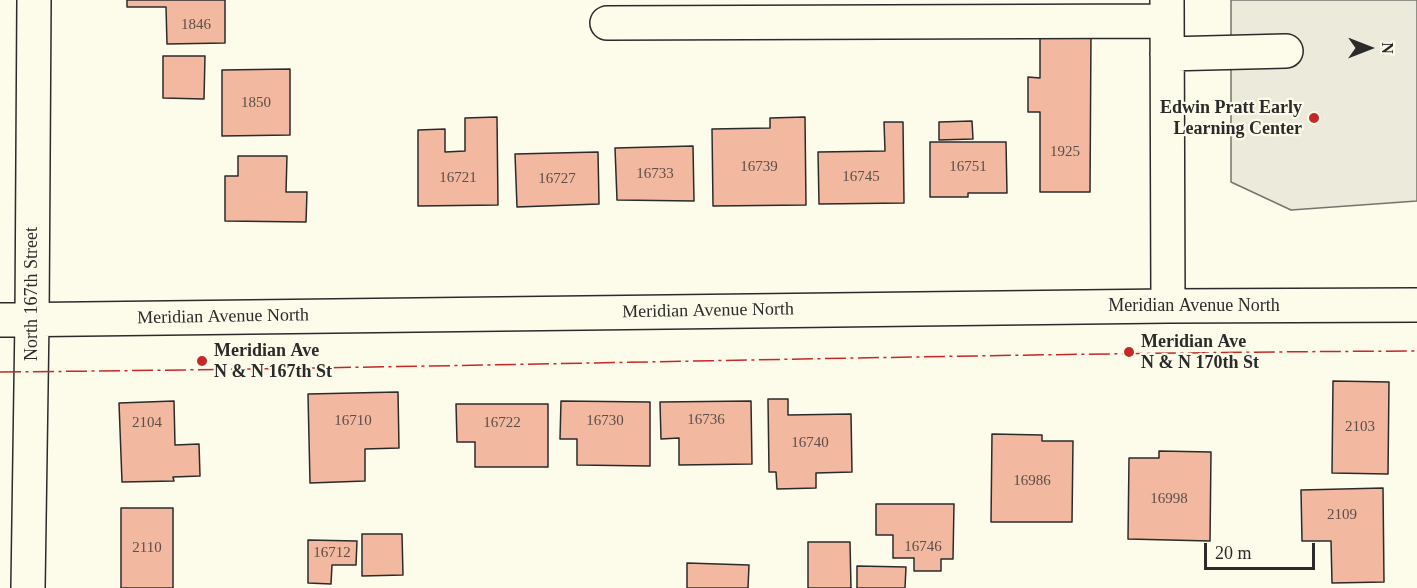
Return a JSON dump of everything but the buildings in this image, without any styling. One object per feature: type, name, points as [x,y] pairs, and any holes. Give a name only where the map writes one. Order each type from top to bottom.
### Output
[{"type":"street","name":"North 167th Street","points":[[28,588],[33,0]]},
{"type":"street","points":[[607,22],[1167,10],[1168,306]]},
{"type":"street","points":[[1167,54],[1286,51]]},
{"type":"street","name":"Meridian Avenue North","points":[[0,320],[1417,305]]},
{"type":"shaded area","name":"Edwin Pratt Early Learning Center","points":[[1231,0],[1417,0],[1417,201],[1291,210],[1231,182]]},
{"type":"power","points":[[0,372],[1417,351]]},
{"type":"place","name":"Edwin Pratt Early Learning Center","points":[[1314,118]]},
{"type":"place","name":"Meridian Ave N & N 170th St","points":[[1129,352]]},
{"type":"place","name":"Meridian Ave N & N 167th St","points":[[202,361]]}]
